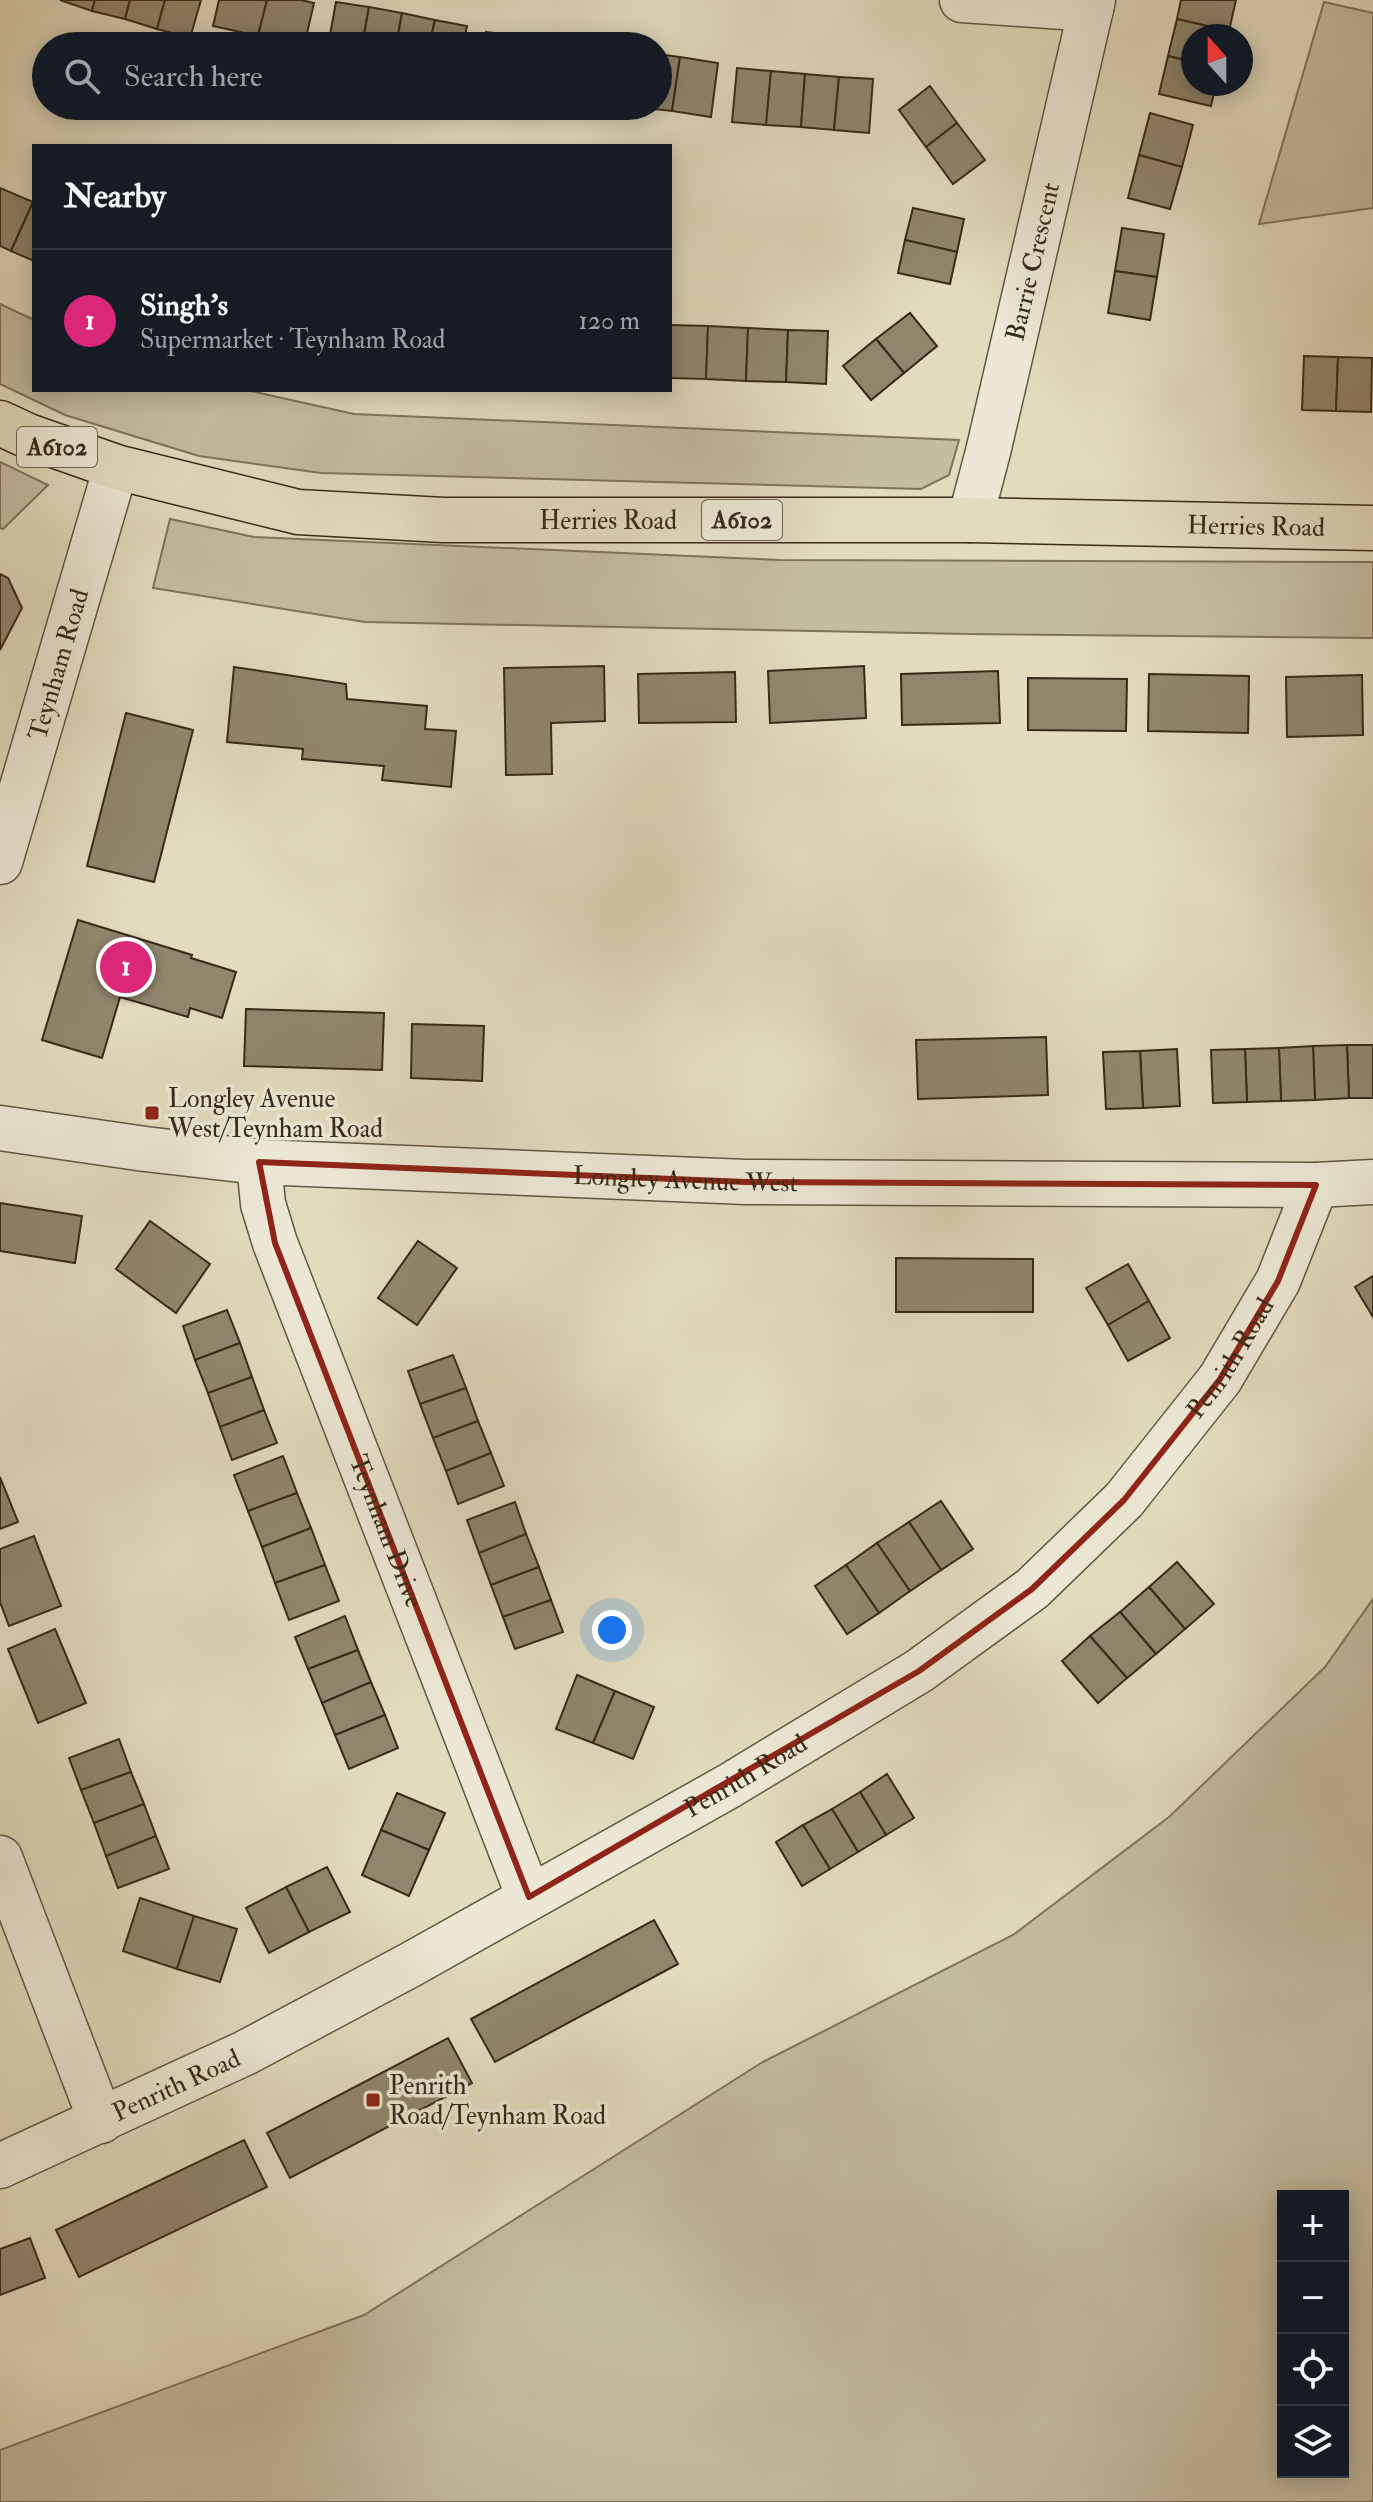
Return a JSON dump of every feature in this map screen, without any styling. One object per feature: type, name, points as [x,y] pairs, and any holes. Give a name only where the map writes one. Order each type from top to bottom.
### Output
[{"type":"main road","name":"Herries Road","points":[[0,423],[116,467],[298,512],[443,520],[970,520],[1373,528]]},
{"type":"street","points":[[962,0],[1092,4]]},
{"type":"street","name":"Barrie Crescent","points":[[970,520],[1092,4]]},
{"type":"street","name":"Teynham Road","points":[[0,862],[116,467]]},
{"type":"street","name":"Longley Avenue West","points":[[0,1128],[259,1162],[746,1182],[1316,1185],[1373,1182]]},
{"type":"street","name":"Teynham Drive","points":[[259,1162],[263,1204],[275,1243],[529,1897]]},
{"type":"street","name":"Penrith Road","points":[[0,2166],[245,2053],[410,1965],[729,1786],[919,1671],[1032,1589],[1124,1500],[1220,1379],[1278,1281],[1316,1185]]},
{"type":"street","points":[[0,1858],[101,2121]]},
{"type":"highlighted area","points":[[259,1162],[746,1182],[1316,1185],[1278,1281],[1220,1379],[1124,1500],[1032,1589],[919,1671],[529,1897],[275,1243]]},
{"type":"shaded area","points":[[1324,2],[1373,13],[1373,208],[1259,224]]},
{"type":"shaded area","points":[[0,304],[32,319],[32,392],[255,392],[354,414],[959,440],[949,475],[921,489],[321,473],[199,456],[65,415],[0,384]]},
{"type":"shaded area","points":[[0,462],[48,485],[3,529],[0,528]]},
{"type":"shaded area","points":[[170,519],[254,537],[780,560],[1373,562],[1373,638],[969,634],[365,622],[153,588]]},
{"type":"shaded area","points":[[1373,1599],[1373,2502],[0,2502],[0,2450],[364,2315],[761,2063],[1013,1935],[1169,1817],[1325,1667]]},
{"type":"building","points":[[60,0],[95,0],[92,11]]},
{"type":"building","points":[[95,0],[130,0],[125,19],[92,11]]},
{"type":"building","points":[[130,0],[165,0],[157,29],[125,19]]},
{"type":"building","points":[[165,0],[201,0],[192,32],[157,29]]},
{"type":"building","points":[[219,0],[267,0],[259,32],[240,32],[213,26]]},
{"type":"building","points":[[267,0],[314,3],[307,32],[259,32]]},
{"type":"building","points":[[1181,0],[1236,0],[1231,24],[1199,24],[1177,19]]},
{"type":"building","points":[[336,2],[369,7],[365,32],[331,32]]},
{"type":"building","points":[[369,7],[402,13],[399,32],[365,32]]},
{"type":"building","points":[[402,13],[435,20],[432,32],[399,32]]},
{"type":"building","points":[[1177,19],[1199,24],[1181,24],[1181,59],[1168,56]]},
{"type":"building","points":[[435,20],[467,26],[466,32],[432,32]]},
{"type":"building","points":[[672,56],[680,57],[672,111]]},
{"type":"building","points":[[1168,56],[1181,59],[1181,96],[1213,96],[1211,106],[1159,94]]},
{"type":"building","points":[[680,57],[718,63],[711,117],[672,111]]},
{"type":"building","points":[[737,68],[771,71],[766,125],[732,122]]},
{"type":"building","points":[[771,71],[805,74],[801,127],[766,125]]},
{"type":"building","points":[[805,74],[839,77],[834,130],[801,127]]},
{"type":"building","points":[[839,77],[873,79],[869,133],[834,130]]},
{"type":"building","points":[[930,86],[957,123],[926,147],[899,110]]},
{"type":"building","points":[[1150,113],[1193,125],[1182,167],[1139,155]]},
{"type":"building","points":[[957,123],[985,160],[953,184],[926,147]]},
{"type":"building","points":[[1139,155],[1182,167],[1170,209],[1128,198]]},
{"type":"building","points":[[0,188],[32,204],[11,251],[0,246]]},
{"type":"building","points":[[32,204],[32,260],[11,251]]},
{"type":"building","points":[[913,208],[964,219],[957,252],[905,240]]},
{"type":"building","points":[[1122,228],[1164,234],[1157,277],[1115,271]]},
{"type":"building","points":[[905,240],[957,252],[950,284],[898,273]]},
{"type":"building","points":[[1115,271],[1157,277],[1150,320],[1108,313]]},
{"type":"building","points":[[910,313],[937,346],[904,373],[876,339]]},
{"type":"building","points":[[672,325],[708,326],[706,379],[672,378]]},
{"type":"building","points":[[708,326],[748,328],[746,381],[706,379]]},
{"type":"building","points":[[748,328],[788,330],[786,382],[746,381]]},
{"type":"building","points":[[788,330],[828,331],[826,384],[786,382]]},
{"type":"building","points":[[876,339],[904,373],[871,400],[843,366]]},
{"type":"building","points":[[1304,356],[1338,357],[1336,411],[1302,410]]},
{"type":"building","points":[[1338,357],[1372,358],[1371,412],[1336,411]]},
{"type":"building","points":[[0,574],[8,578],[22,608],[0,650]]},
{"type":"building","points":[[604,666],[605,721],[551,723],[552,774],[506,775],[504,668]]},
{"type":"building","points":[[864,666],[866,718],[770,723],[768,671]]},
{"type":"building","points":[[234,667],[346,684],[347,699],[427,706],[425,729],[456,731],[451,787],[382,780],[384,766],[302,759],[303,749],[227,742]]},
{"type":"building","points":[[998,671],[1000,723],[902,725],[901,674]]},
{"type":"building","points":[[735,672],[736,722],[639,723],[638,674]]},
{"type":"building","points":[[1149,674],[1249,676],[1248,733],[1148,731]]},
{"type":"building","points":[[1362,675],[1363,735],[1287,737],[1286,677]]},
{"type":"building","points":[[1028,678],[1127,679],[1126,731],[1028,730]]},
{"type":"building","points":[[126,713],[193,730],[154,882],[87,866]]},
{"type":"building","points":[[78,920],[236,972],[222,1018],[190,1008],[188,1017],[120,997],[102,1058],[42,1040]]},
{"type":"building","points":[[246,1009],[384,1013],[382,1070],[244,1066]]},
{"type":"building","points":[[412,1024],[484,1026],[482,1081],[411,1078]]},
{"type":"building","points":[[1046,1037],[1048,1095],[918,1099],[916,1040]]},
{"type":"building","points":[[1347,1045],[1373,1045],[1373,1098],[1349,1098]]},
{"type":"building","points":[[1347,1045],[1349,1098],[1315,1100],[1313,1046]]},
{"type":"building","points":[[1313,1046],[1315,1100],[1281,1101],[1279,1048]]},
{"type":"building","points":[[1279,1048],[1281,1101],[1247,1102],[1245,1049]]},
{"type":"building","points":[[1177,1049],[1180,1106],[1143,1108],[1140,1051]]},
{"type":"building","points":[[1245,1049],[1247,1102],[1213,1103],[1211,1050]]},
{"type":"building","points":[[1140,1051],[1143,1108],[1106,1109],[1103,1052]]},
{"type":"building","points":[[0,1203],[82,1216],[75,1263],[0,1251]]},
{"type":"building","points":[[150,1221],[210,1264],[176,1313],[116,1269]]},
{"type":"building","points":[[418,1241],[457,1268],[417,1325],[378,1298]]},
{"type":"building","points":[[896,1258],[1033,1259],[1033,1312],[896,1312]]},
{"type":"building","points":[[1128,1264],[1149,1301],[1108,1325],[1086,1288]]},
{"type":"building","points":[[1373,1276],[1373,1317],[1355,1287]]},
{"type":"building","points":[[1149,1301],[1170,1338],[1128,1361],[1108,1325]]},
{"type":"building","points":[[227,1310],[240,1343],[195,1360],[183,1326]]},
{"type":"building","points":[[240,1343],[252,1377],[208,1393],[195,1360]]},
{"type":"building","points":[[453,1355],[466,1388],[420,1404],[408,1371]]},
{"type":"building","points":[[252,1377],[264,1410],[220,1427],[208,1393]]},
{"type":"building","points":[[466,1388],[478,1421],[433,1438],[420,1404]]},
{"type":"building","points":[[264,1410],[277,1443],[232,1460],[220,1427]]},
{"type":"building","points":[[478,1421],[491,1453],[446,1471],[433,1438]]},
{"type":"building","points":[[491,1453],[504,1486],[458,1504],[446,1471]]},
{"type":"building","points":[[283,1456],[297,1493],[248,1511],[234,1475]]},
{"type":"building","points":[[0,1477],[18,1522],[0,1529]]},
{"type":"building","points":[[297,1493],[311,1528],[262,1547],[248,1511]]},
{"type":"building","points":[[941,1501],[973,1549],[941,1570],[909,1522]]},
{"type":"building","points":[[515,1502],[526,1534],[479,1553],[467,1520]]},
{"type":"building","points":[[909,1522],[941,1570],[910,1591],[877,1543]]},
{"type":"building","points":[[311,1528],[325,1565],[275,1583],[262,1547]]},
{"type":"building","points":[[526,1534],[539,1567],[491,1585],[479,1553]]},
{"type":"building","points":[[34,1536],[61,1606],[9,1626],[0,1602],[0,1549]]},
{"type":"building","points":[[877,1543],[910,1591],[879,1613],[846,1565]]},
{"type":"building","points":[[1177,1562],[1214,1604],[1185,1629],[1149,1587]]},
{"type":"building","points":[[325,1565],[339,1601],[289,1620],[275,1583]]},
{"type":"building","points":[[846,1565],[879,1613],[847,1634],[815,1586]]},
{"type":"building","points":[[539,1567],[551,1600],[503,1617],[491,1585]]},
{"type":"building","points":[[1149,1587],[1185,1629],[1156,1654],[1120,1612]]},
{"type":"building","points":[[551,1600],[563,1632],[515,1649],[503,1617]]},
{"type":"building","points":[[1120,1612],[1156,1654],[1127,1678],[1090,1636]]},
{"type":"building","points":[[345,1616],[358,1650],[308,1669],[295,1637]]},
{"type":"building","points":[[55,1629],[86,1703],[38,1723],[8,1649]]},
{"type":"building","points":[[1090,1636],[1127,1678],[1098,1703],[1062,1661]]},
{"type":"building","points":[[358,1650],[371,1682],[322,1703],[308,1669]]},
{"type":"building","points":[[577,1675],[615,1691],[593,1743],[556,1729]]},
{"type":"building","points":[[371,1682],[385,1715],[335,1735],[322,1703]]},
{"type":"building","points":[[615,1691],[654,1707],[633,1759],[593,1743]]},
{"type":"building","points":[[385,1715],[398,1748],[349,1769],[335,1735]]},
{"type":"building","points":[[119,1739],[131,1772],[81,1790],[69,1758]]},
{"type":"building","points":[[131,1772],[144,1804],[94,1823],[81,1790]]},
{"type":"building","points":[[887,1774],[914,1818],[886,1835],[860,1792]]},
{"type":"building","points":[[860,1792],[886,1835],[858,1852],[832,1809]]},
{"type":"building","points":[[397,1793],[445,1813],[429,1850],[381,1830]]},
{"type":"building","points":[[144,1804],[156,1836],[106,1856],[94,1823]]},
{"type":"building","points":[[832,1809],[858,1852],[830,1869],[803,1825]]},
{"type":"building","points":[[803,1825],[830,1869],[802,1886],[776,1842]]},
{"type":"building","points":[[381,1830],[429,1850],[409,1896],[362,1875]]},
{"type":"building","points":[[156,1836],[169,1869],[118,1888],[106,1856]]},
{"type":"building","points":[[327,1867],[350,1912],[309,1932],[286,1887]]},
{"type":"building","points":[[286,1887],[309,1932],[269,1953],[246,1908]]},
{"type":"building","points":[[140,1898],[194,1916],[177,1969],[123,1951]]},
{"type":"building","points":[[194,1916],[237,1929],[220,1982],[177,1969]]},
{"type":"building","points":[[654,1920],[678,1964],[495,2062],[471,2019]]},
{"type":"building","points":[[448,2038],[472,2083],[290,2178],[267,2133]]},
{"type":"building","points":[[244,2140],[267,2187],[79,2277],[56,2230]]},
{"type":"building","points":[[30,2238],[45,2278],[0,2295],[0,2249]]},
{"type":"place","name":"Singh's","points":[[126,967]]},
{"type":"place","name":"Longley Avenue West/Teynham Road","points":[[152,1113]]},
{"type":"place","name":"Penrith Road/Teynham Road","points":[[373,2100]]}]
